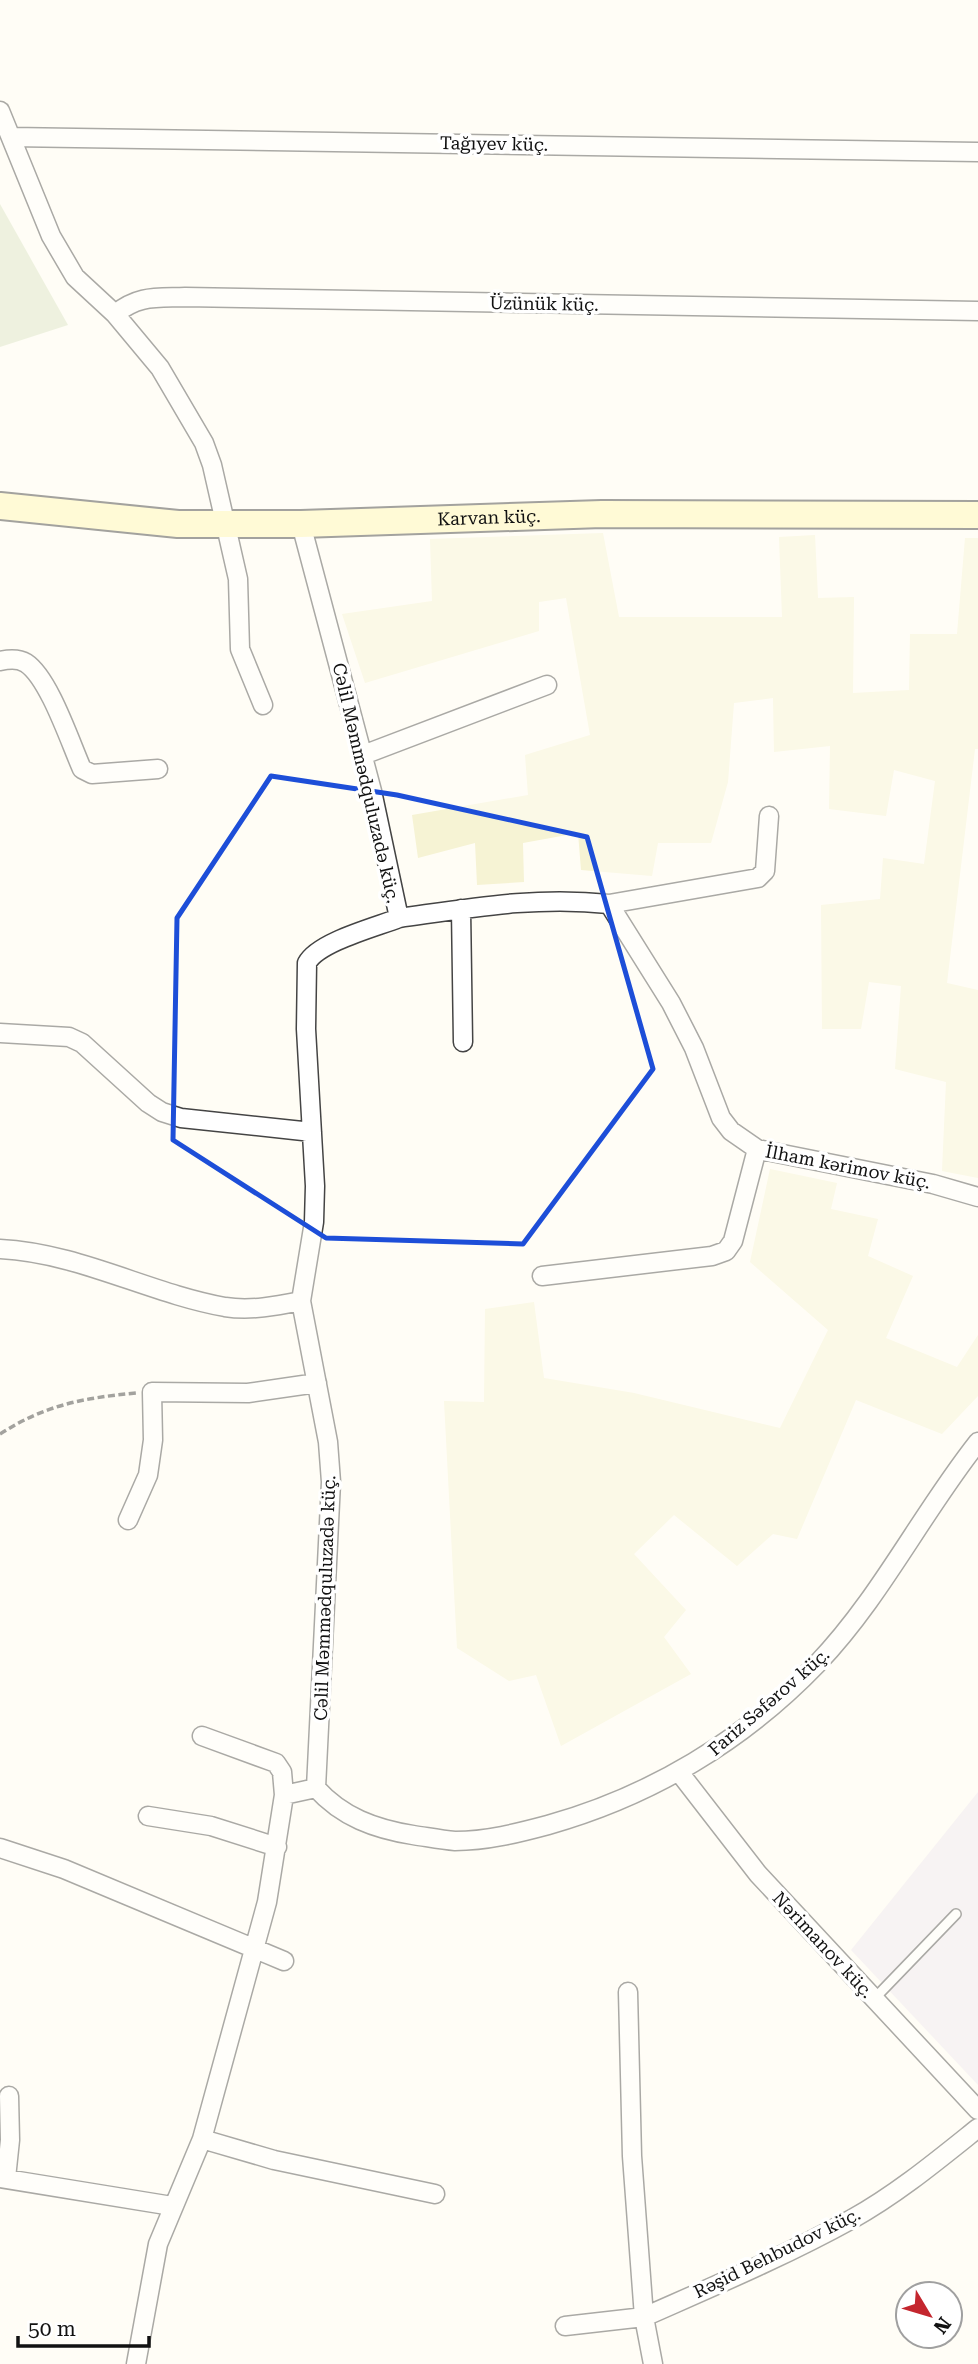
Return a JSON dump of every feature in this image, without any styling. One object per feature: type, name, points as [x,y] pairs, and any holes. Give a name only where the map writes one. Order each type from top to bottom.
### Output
[{"type":"street","points":[[0,111],[51,236],[75,277],[115,314],[160,369],[204,443],[212,465],[241,595],[240,649],[263,705]]},
{"type":"street","name":"Tağıyev küç.","points":[[10,137],[978,152]]},
{"type":"street","name":"Üzünük küç.","points":[[115,314],[131,301],[142,298],[185,297],[978,312]]},
{"type":"street","name":"Karvan küç.","points":[[0,506],[127,520],[224,524],[602,514],[978,515]]},
{"type":"street","name":"Cəlil Məmmədquluzadə küç.","points":[[301,524],[363,755],[399,918],[323,948],[310,957],[307,963],[306,1029],[314,1222],[301,1301],[328,1442],[331,1482],[316,1788]]},
{"type":"street","points":[[0,661],[12,659],[25,662],[38,674],[82,769],[92,774],[158,769]]},
{"type":"street","points":[[363,755],[547,685]]},
{"type":"street","points":[[399,918],[561,899],[609,904],[758,878],[765,871],[769,816]]},
{"type":"street","name":"İlham kərimov küç.","points":[[609,904],[671,1003],[694,1048],[721,1118],[731,1131],[757,1149],[933,1184],[978,1197]]},
{"type":"street","points":[[461,909],[464,1042]]},
{"type":"street","points":[[0,1033],[60,1036],[82,1042],[148,1103],[181,1118],[312,1132]]},
{"type":"street","points":[[542,1276],[712,1256],[726,1251],[733,1241],[757,1149]]},
{"type":"street","points":[[0,1249],[55,1255],[169,1293],[227,1307],[256,1309],[301,1301]]},
{"type":"street","points":[[128,1521],[148,1475],[153,1440],[152,1392],[248,1393],[317,1383]]},
{"type":"street","name":"Fariz Səfərov küç.","points":[[316,1788],[341,1812],[355,1819],[400,1833],[452,1841],[485,1839],[592,1812],[679,1772],[708,1755],[751,1722],[815,1666],[851,1626],[978,1442]]},
{"type":"street","points":[[135,2364],[158,2244],[202,2139],[267,1902],[284,1795],[282,1772],[276,1763],[202,1736]]},
{"type":"street","name":"Nərimanov küç.","points":[[679,1772],[758,1874],[978,2110]]},
{"type":"street","points":[[284,1795],[316,1788]]},
{"type":"street","points":[[148,1816],[211,1826],[277,1847]]},
{"type":"street","points":[[0,1848],[64,1869],[284,1961]]},
{"type":"street","points":[[628,1992],[632,2156],[644,2317],[653,2364]]},
{"type":"street","points":[[9,2096],[10,2140],[3,2178],[172,2206]]},
{"type":"street","name":"Rəşid Behbudov küç.","points":[[565,2326],[644,2317],[777,2258],[855,2217],[930,2166],[978,2128]]},
{"type":"street","points":[[202,2139],[274,2160],[435,2194]]},
{"type":"lane","points":[[873,2000],[956,1914]]},
{"type":"path","points":[[0,1434],[45,1408],[107,1396],[152,1392]]},
{"type":"highlighted area","points":[[271,776],[397,795],[587,837],[653,1069],[523,1244],[326,1238],[173,1140],[177,918]]},
{"type":"shaded area","points":[[603,533],[619,617],[782,617],[779,537],[815,535],[818,598],[854,597],[853,693],[909,690],[910,634],[957,634],[965,538],[978,538],[978,749],[975,749],[947,983],[978,990],[978,1178],[942,1171],[946,1082],[895,1069],[901,986],[869,982],[861,1029],[822,1029],[821,905],[880,899],[883,858],[924,864],[935,781],[894,770],[886,816],[829,809],[830,746],[774,752],[773,698],[734,703],[728,782],[711,843],[658,843],[652,876],[581,870],[578,833],[523,843],[524,882],[477,885],[475,843],[418,858],[412,815],[528,795],[525,755],[590,735],[566,598],[539,602],[539,631],[365,683],[342,614],[432,601],[430,539]]},
{"type":"shaded area","points":[[770,1169],[837,1183],[831,1209],[878,1219],[868,1256],[913,1276],[886,1338],[957,1367],[978,1335],[978,1396],[942,1434],[856,1400],[797,1539],[773,1534],[737,1566],[674,1515],[634,1554],[686,1610],[664,1637],[691,1674],[561,1746],[536,1675],[509,1681],[457,1648],[444,1401],[484,1402],[485,1309],[534,1302],[544,1378],[634,1393],[780,1428],[828,1330],[750,1262]]},
{"type":"shaded area","points":[[978,1792],[978,2085],[851,1950]]},
{"type":"green space","points":[[0,204],[68,325],[0,347]]}]
